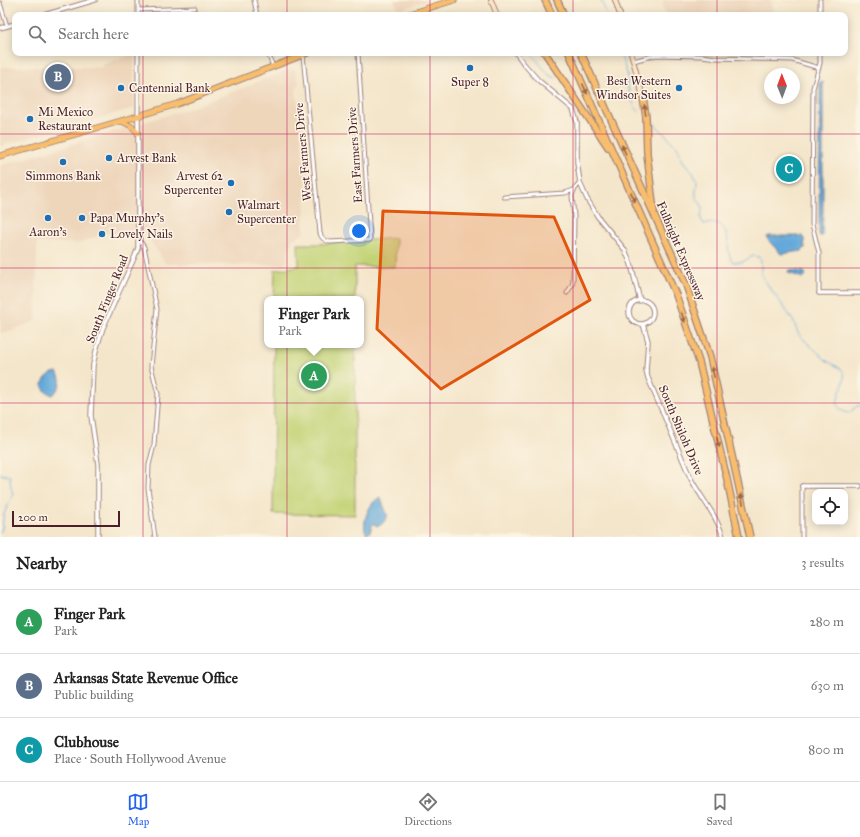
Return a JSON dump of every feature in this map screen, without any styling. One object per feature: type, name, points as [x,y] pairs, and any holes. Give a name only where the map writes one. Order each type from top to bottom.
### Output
[{"type":"highway","points":[[416,12],[454,0]]},
{"type":"highway","points":[[545,0],[551,12]]},
{"type":"highway","points":[[557,0],[563,12]]},
{"type":"highway","points":[[0,156],[138,116],[188,99],[300,56]]},
{"type":"highway","points":[[547,56],[618,161]]},
{"type":"highway","name":"Fulbright Expressway","points":[[570,56],[676,295],[698,362],[727,479],[739,537]]},
{"type":"highway","name":"Fulbright Expressway","points":[[582,56],[686,285],[710,357],[750,537]]},
{"type":"highway","points":[[643,97],[646,117],[647,154],[655,219]]},
{"type":"main road","points":[[490,0],[496,12]]},
{"type":"main road","points":[[615,0],[619,12]]},
{"type":"main road","points":[[631,56],[643,97]]},
{"type":"main road","points":[[121,121],[131,126],[138,133]]},
{"type":"street","points":[[54,12],[95,0]]},
{"type":"street","points":[[138,0],[138,10],[195,8]]},
{"type":"street","points":[[254,0],[256,12]]},
{"type":"street","points":[[820,0],[820,12]]},
{"type":"street","points":[[0,4],[7,26]]},
{"type":"street","points":[[0,28],[12,25]]},
{"type":"street","points":[[138,56],[138,116]]},
{"type":"street","points":[[269,56],[273,67]]},
{"type":"street","name":"West Farmers Drive","points":[[302,56],[320,233],[324,240],[330,242]]},
{"type":"street","name":"East Farmers Drive","points":[[330,242],[370,240],[358,56]]},
{"type":"street","points":[[518,56],[538,80],[568,104],[573,110],[577,122],[577,162],[580,183],[586,199],[598,217],[625,250],[631,264],[640,300]]},
{"type":"street","points":[[633,61],[652,56]]},
{"type":"street","points":[[702,56],[716,58],[792,60],[819,68]]},
{"type":"street","points":[[820,56],[819,68],[813,88],[812,224],[819,253],[819,293],[860,292]]},
{"type":"street","name":"South Finger Road","points":[[98,537],[98,464],[91,416],[93,365],[103,328],[135,256],[138,240],[138,116]]},
{"type":"street","points":[[567,293],[573,281],[574,216],[572,196],[574,190],[580,183]]},
{"type":"street","points":[[504,197],[565,193],[574,190]]},
{"type":"street","points":[[138,240],[144,247],[157,309],[151,366],[158,394],[154,445],[149,465],[148,488],[155,537]]},
{"type":"street","points":[[640,300],[648,303],[652,309],[652,317],[643,324],[636,322],[630,317],[629,313],[631,305],[640,300]]},
{"type":"street","name":"South Shiloh Drive","points":[[643,324],[648,341],[646,370],[648,378],[690,477],[698,493],[716,519],[723,537]]},
{"type":"street","points":[[802,537],[802,486],[860,486]]},
{"type":"highlighted area","points":[[383,211],[554,217],[590,300],[441,389],[377,329]]},
{"type":"shaded area","points":[[394,0],[429,0],[399,10]]},
{"type":"shaded area","points":[[662,0],[771,0],[773,12],[664,12]]},
{"type":"shaded area","points":[[128,56],[134,56],[134,108],[0,146],[0,67],[103,67],[103,64]]},
{"type":"shaded area","points":[[686,56],[714,56],[713,58]]},
{"type":"shaded area","points":[[294,68],[299,82],[296,91],[306,181],[304,233],[292,239],[285,265],[166,264],[144,231],[104,233],[81,243],[37,243],[36,321],[4,333],[0,333],[0,166],[188,109]]},
{"type":"green space","points":[[396,238],[395,267],[355,266],[355,296],[274,296],[275,270],[299,266],[298,244],[318,244]]},
{"type":"green space","points":[[274,348],[355,348],[355,515],[273,514]]},
{"type":"water","points":[[820,82],[823,82],[822,236],[819,234]]},
{"type":"water","points":[[802,236],[804,239],[805,248],[802,251],[781,254],[768,240],[767,237]]},
{"type":"water","points":[[788,271],[804,272],[806,275],[803,278],[789,273]]},
{"type":"water","points":[[57,372],[60,379],[60,385],[52,395],[45,391],[42,385],[48,376]]},
{"type":"water","points":[[379,498],[381,499],[387,514],[387,518],[379,526],[373,523],[370,532],[367,534],[365,530],[365,520],[367,514],[375,500]]},
{"type":"waterway","points":[[601,0],[606,12]]},
{"type":"waterway","points":[[533,56],[549,75],[556,78]]},
{"type":"waterway","points":[[621,56],[628,76],[627,85],[635,108],[639,111]]},
{"type":"waterway","points":[[620,85],[627,85]]},
{"type":"waterway","points":[[655,124],[677,146],[683,161],[693,173],[697,181],[696,197],[702,206],[701,219],[704,224],[717,223],[722,227],[727,236],[730,257],[733,262],[742,262],[753,256],[759,257],[762,275],[792,319],[800,336],[827,361],[843,372],[844,379],[839,396],[839,407],[842,411],[849,413],[857,406],[860,406]]},
{"type":"waterway","points":[[0,474],[10,476],[13,494],[4,514],[0,532]]},
{"type":"place","name":"Super 8","points":[[470,68]]},
{"type":"place","name":"Arkansas State Revenue Office","points":[[58,77]]},
{"type":"place","name":"Centennial Bank","points":[[121,88]]},
{"type":"place","name":"Best Western Windsor Suites","points":[[679,88]]},
{"type":"place","name":"Mi Mexico Restaurant","points":[[30,119]]},
{"type":"place","name":"Arvest Bank","points":[[109,158]]},
{"type":"place","name":"Simmons Bank","points":[[63,162]]},
{"type":"place","name":"Clubhouse","points":[[789,169]]},
{"type":"place","name":"Arvest 62 Supercenter","points":[[231,183]]},
{"type":"place","name":"Walmart Supercenter","points":[[229,212]]},
{"type":"place","name":"Aaron's","points":[[48,218]]},
{"type":"place","name":"Papa Murphy's","points":[[82,218]]},
{"type":"place","name":"Lovely Nails","points":[[102,234]]},
{"type":"place","name":"Finger Park","points":[[314,376]]}]
